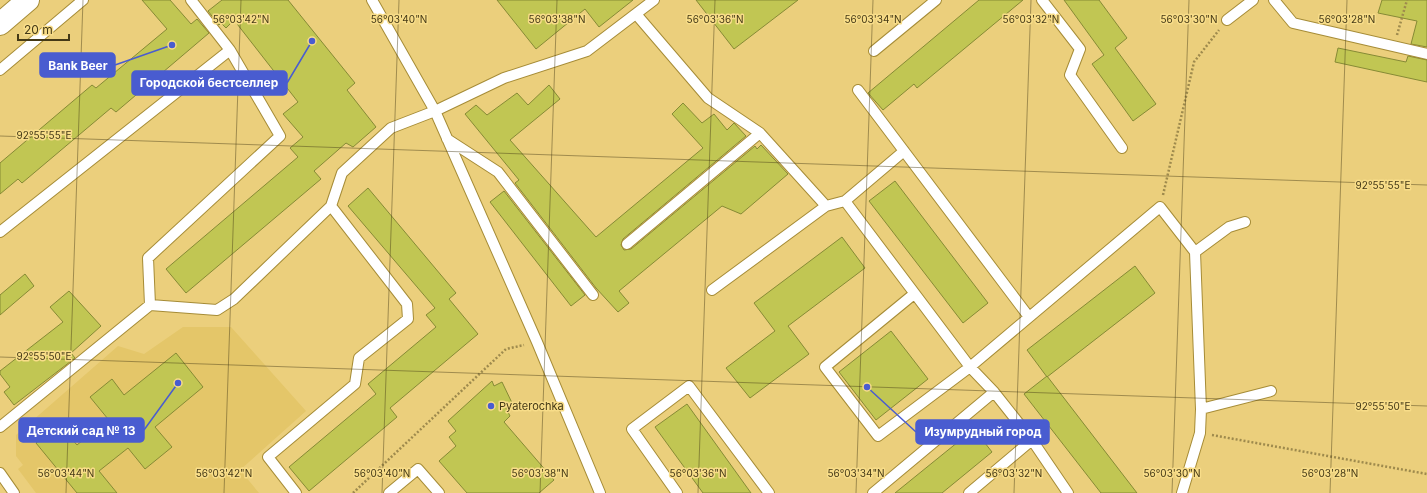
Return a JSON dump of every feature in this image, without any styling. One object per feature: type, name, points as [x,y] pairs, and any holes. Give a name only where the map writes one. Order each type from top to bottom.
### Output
[{"type":"main road","points":[[0,24],[28,0]]},
{"type":"lane","points":[[0,70],[83,0]]},
{"type":"lane","points":[[150,305],[148,258],[280,136],[230,50],[191,0]]},
{"type":"lane","points":[[372,0],[435,111],[537,342],[600,493]]},
{"type":"lane","points":[[0,427],[150,305],[217,310],[234,299],[331,206],[342,173],[390,128],[435,111],[504,78],[587,51],[654,0]]},
{"type":"lane","points":[[874,51],[936,0]]},
{"type":"lane","points":[[1042,0],[1080,49],[1070,75],[1122,148]]},
{"type":"lane","points":[[1227,20],[1253,0]]},
{"type":"lane","points":[[1274,0],[1293,23],[1427,54]]},
{"type":"lane","points":[[636,14],[708,98],[760,133],[826,206]]},
{"type":"lane","points":[[0,232],[230,50]]},
{"type":"lane","points":[[858,90],[1029,317]]},
{"type":"lane","points":[[627,244],[760,133]]},
{"type":"lane","points":[[447,139],[498,172],[593,295]]},
{"type":"lane","points":[[712,290],[826,206],[845,201],[904,151]]},
{"type":"lane","points":[[845,201],[970,367],[994,392],[1032,440],[1068,493]]},
{"type":"lane","points":[[296,493],[268,457],[355,384],[359,358],[408,319],[407,304],[331,206]]},
{"type":"lane","points":[[914,294],[825,367],[878,436],[970,367],[1160,207],[1195,252],[1201,409],[1200,433],[1182,493]]},
{"type":"lane","points":[[1195,252],[1229,227],[1245,222]]},
{"type":"lane","points":[[677,493],[632,428],[689,386],[769,493]]},
{"type":"lane","points":[[1201,409],[1271,391]]},
{"type":"lane","points":[[873,493],[994,392]]},
{"type":"lane","points":[[969,493],[1032,440]]},
{"type":"lane","points":[[389,493],[418,470],[439,493]]},
{"type":"lane","points":[[0,474],[14,493]]},
{"type":"path","points":[[1394,47],[1407,0]]},
{"type":"path","points":[[1160,207],[1194,62],[1227,20]]},
{"type":"path","points":[[352,493],[506,349],[537,342]]},
{"type":"path","points":[[1200,433],[1427,474]]},
{"type":"shaded area","points":[[183,327],[231,327],[306,411],[240,470],[259,493],[36,493],[18,469],[23,465],[16,456],[16,435],[118,346],[144,354]]},
{"type":"building","points":[[142,0],[170,0],[191,24],[197,19],[209,33],[116,112],[111,108],[22,183],[18,179],[0,194],[0,163],[92,85],[96,88],[167,29]]},
{"type":"building","points":[[222,0],[288,0],[355,83],[347,90],[376,127],[353,147],[346,143],[314,171],[321,179],[186,293],[166,269],[298,157],[290,148],[303,137],[283,114],[298,102],[234,20],[226,28],[221,23],[219,25],[208,11]]},
{"type":"building","points":[[497,0],[633,0],[599,27],[585,9],[536,49]]},
{"type":"building","points":[[696,0],[798,0],[734,49]]},
{"type":"building","points":[[979,0],[1023,0],[917,88],[914,84],[883,110],[868,93]]},
{"type":"building","points":[[1064,0],[1099,0],[1127,38],[1115,48],[1156,104],[1133,121],[1092,64],[1104,55]]},
{"type":"building","points":[[1382,0],[1427,0],[1427,47],[1411,44],[1417,21],[1378,13]]},
{"type":"building","points":[[1338,48],[1406,62],[1408,56],[1427,60],[1427,82],[1335,62]]},
{"type":"building","points":[[549,85],[560,99],[510,140],[596,237],[703,148],[672,114],[683,103],[702,123],[714,114],[727,130],[734,123],[746,136],[623,239],[621,245],[624,250],[631,249],[755,146],[757,149],[761,145],[788,174],[741,214],[722,206],[619,291],[629,303],[618,312],[596,288],[515,183],[519,180],[465,114],[476,105],[487,115],[517,93],[528,105]]},
{"type":"building","points":[[895,181],[988,303],[963,323],[869,201]]},
{"type":"building","points":[[368,188],[456,293],[449,299],[478,334],[390,408],[397,417],[309,491],[289,467],[376,394],[368,384],[436,327],[426,315],[435,308],[348,206]]},
{"type":"building","points":[[504,191],[585,295],[571,306],[490,202]]},
{"type":"building","points":[[842,237],[865,268],[788,326],[809,354],[750,398],[726,368],[775,331],[754,303]]},
{"type":"building","points":[[1135,266],[1155,293],[1047,377],[1027,350]]},
{"type":"building","points":[[25,274],[34,286],[0,315],[0,295]]},
{"type":"building","points":[[69,291],[101,326],[71,353],[75,358],[14,405],[4,392],[10,387],[0,374],[0,371],[63,322],[50,307]]},
{"type":"building","points":[[891,331],[928,379],[876,420],[839,372]]},
{"type":"building","points":[[176,353],[203,387],[155,427],[172,447],[145,469],[128,448],[99,471],[117,493],[77,493],[36,443],[59,424],[77,445],[108,419],[90,397],[112,379],[124,395]]},
{"type":"building","points":[[1047,376],[1137,493],[1101,493],[1024,394]]},
{"type":"building","points":[[492,381],[494,386],[502,382],[513,405],[506,408],[510,416],[504,422],[554,480],[539,493],[467,493],[439,461],[456,446],[449,437],[456,431],[448,421]]},
{"type":"building","points":[[687,404],[751,493],[703,493],[655,427]]},
{"type":"building","points":[[974,429],[992,452],[942,493],[895,493]]},
{"type":"place","name":"Городской бестселлер","points":[[312,41]]},
{"type":"place","name":"Bank Beer","points":[[172,45]]},
{"type":"place","name":"Детский сад № 13","points":[[178,383]]},
{"type":"place","name":"Изумрудный город","points":[[867,387]]},
{"type":"place","name":"Pyaterochka","points":[[491,406]]}]
